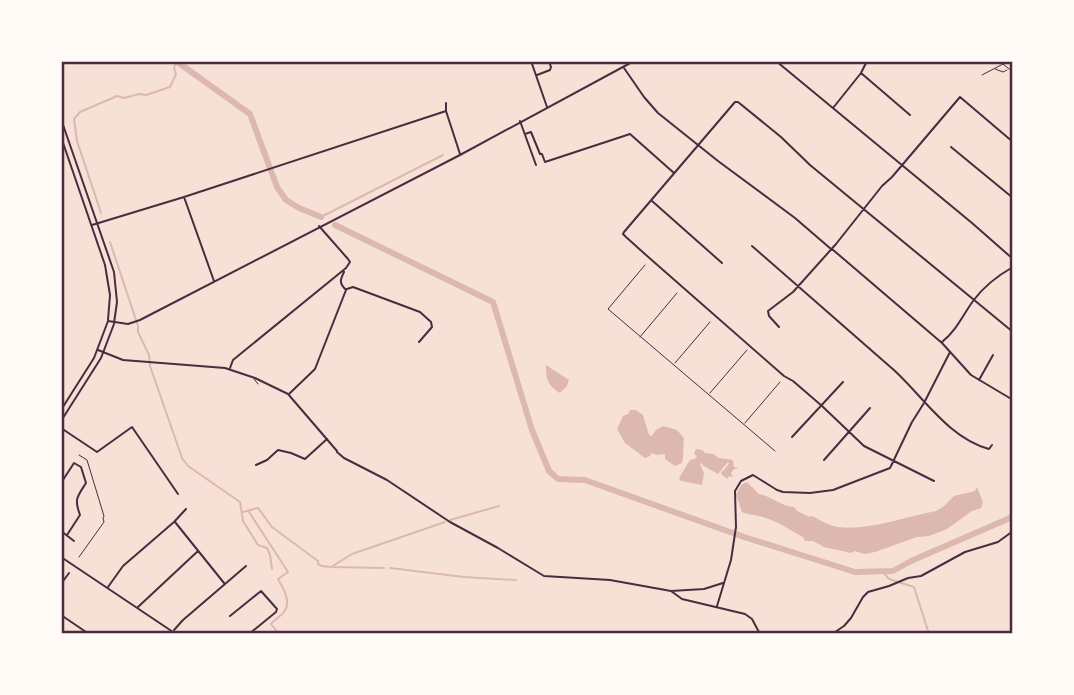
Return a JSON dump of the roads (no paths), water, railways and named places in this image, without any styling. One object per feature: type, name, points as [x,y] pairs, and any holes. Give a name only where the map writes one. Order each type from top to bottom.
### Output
[{"type":"street","points":[[531,61],[547,107]]},
{"type":"street","points":[[535,75],[550,71],[549,61]]},
{"type":"street","points":[[108,321],[132,324],[460,155],[634,61]]},
{"type":"street","points":[[776,61],[1013,259]]},
{"type":"street","points":[[832,109],[861,73],[867,61]]},
{"type":"street","points":[[623,67],[653,108],[795,218],[942,343],[978,381],[1013,400]]},
{"type":"street","points":[[861,73],[910,115]]},
{"type":"street","points":[[779,327],[768,311],[799,286],[960,97],[1013,142]]},
{"type":"street","points":[[934,481],[864,446],[822,406],[784,376],[624,234],[698,145],[738,102],[810,165],[1013,332]]},
{"type":"street","points":[[446,103],[460,155]]},
{"type":"street","points":[[91,226],[446,111]]},
{"type":"street","points":[[61,119],[110,258],[116,282],[117,302],[114,323],[104,352],[61,421]]},
{"type":"street","points":[[520,121],[536,165]]},
{"type":"street","points":[[525,134],[531,132],[545,162],[630,134],[674,173]]},
{"type":"street","points":[[61,410],[98,350],[108,321],[110,300],[105,265],[61,137],[67,136]]},
{"type":"street","points":[[950,147],[1013,198]]},
{"type":"street","points":[[184,197],[214,281]]},
{"type":"street","points":[[651,201],[722,263]]},
{"type":"street","points":[[319,226],[350,262],[340,280],[346,290]]},
{"type":"street","points":[[752,246],[895,371],[953,430],[989,449],[992,445]]},
{"type":"street","points":[[645,265],[608,309],[775,451]]},
{"type":"street","points":[[942,343],[951,335],[974,299],[991,281],[1013,267]]},
{"type":"street","points":[[229,369],[233,360],[346,268]]},
{"type":"street","points":[[288,394],[314,369],[346,290],[353,287],[420,312],[432,327],[418,342]]},
{"type":"street","points":[[640,337],[677,293]]},
{"type":"street","points":[[674,365],[710,322]]},
{"type":"street","points":[[98,350],[123,360],[229,369],[288,394],[344,458],[387,480],[450,522],[544,576],[610,580],[671,591],[704,589],[724,583]]},
{"type":"street","points":[[709,395],[747,350]]},
{"type":"street","points":[[716,606],[730,560],[735,529],[735,491],[741,481],[753,475],[783,492],[810,493],[834,490],[890,468],[950,352]]},
{"type":"street","points":[[978,381],[993,355]]},
{"type":"street","points":[[252,377],[257,373]]},
{"type":"street","points":[[252,377],[258,384]]},
{"type":"street","points":[[744,424],[780,382]]},
{"type":"street","points":[[792,438],[843,382]]},
{"type":"street","points":[[824,460],[870,408]]},
{"type":"street","points":[[61,428],[97,452],[132,427],[178,494]]},
{"type":"street","points":[[256,465],[278,450],[305,459],[327,439]]},
{"type":"street","points":[[79,455],[86,460],[104,522],[79,557]]},
{"type":"street","points":[[61,483],[74,463],[81,467],[86,483],[76,498],[80,515],[66,535]]},
{"type":"street","points":[[107,588],[122,566],[186,509]]},
{"type":"street","points":[[174,522],[224,584]]},
{"type":"street","points":[[61,531],[74,541]]},
{"type":"street","points":[[832,634],[851,618],[868,592],[921,576],[965,552],[998,542],[1013,531]]},
{"type":"street","points":[[138,608],[198,551]]},
{"type":"street","points":[[61,557],[175,632],[183,620],[246,566]]},
{"type":"street","points":[[61,584],[69,573]]},
{"type":"street","points":[[230,616],[261,591],[277,609],[249,634]]},
{"type":"street","points":[[671,591],[682,599],[745,614],[752,619],[760,634]]},
{"type":"street","points":[[61,615],[89,634]]},
{"type":"waterway","points":[[101,213],[77,141],[74,119],[80,112],[117,96],[124,98],[146,95],[170,87],[176,74],[176,61]]},
{"type":"waterway","points":[[176,61],[250,114],[277,187],[286,200],[321,217]]},
{"type":"waterway","points":[[321,217],[443,155]]},
{"type":"waterway","points":[[335,225],[493,302],[532,430],[549,471],[558,479],[585,480],[744,537],[855,572],[893,571],[1013,515]]},
{"type":"waterway","points":[[110,242],[182,458],[188,466],[240,502],[243,521],[258,545],[267,548],[272,569]]},
{"type":"waterway","points":[[450,520],[499,506]]},
{"type":"waterway","points":[[243,512],[258,508],[272,527],[318,561],[318,564],[331,567],[352,554],[445,522]]},
{"type":"waterway","points":[[249,512],[288,572],[278,579],[286,595],[286,608],[271,624],[279,634]]},
{"type":"waterway","points":[[333,567],[384,568]]},
{"type":"waterway","points":[[390,568],[516,580]]},
{"type":"waterway","points":[[882,571],[889,579],[914,587],[929,634]]}]
